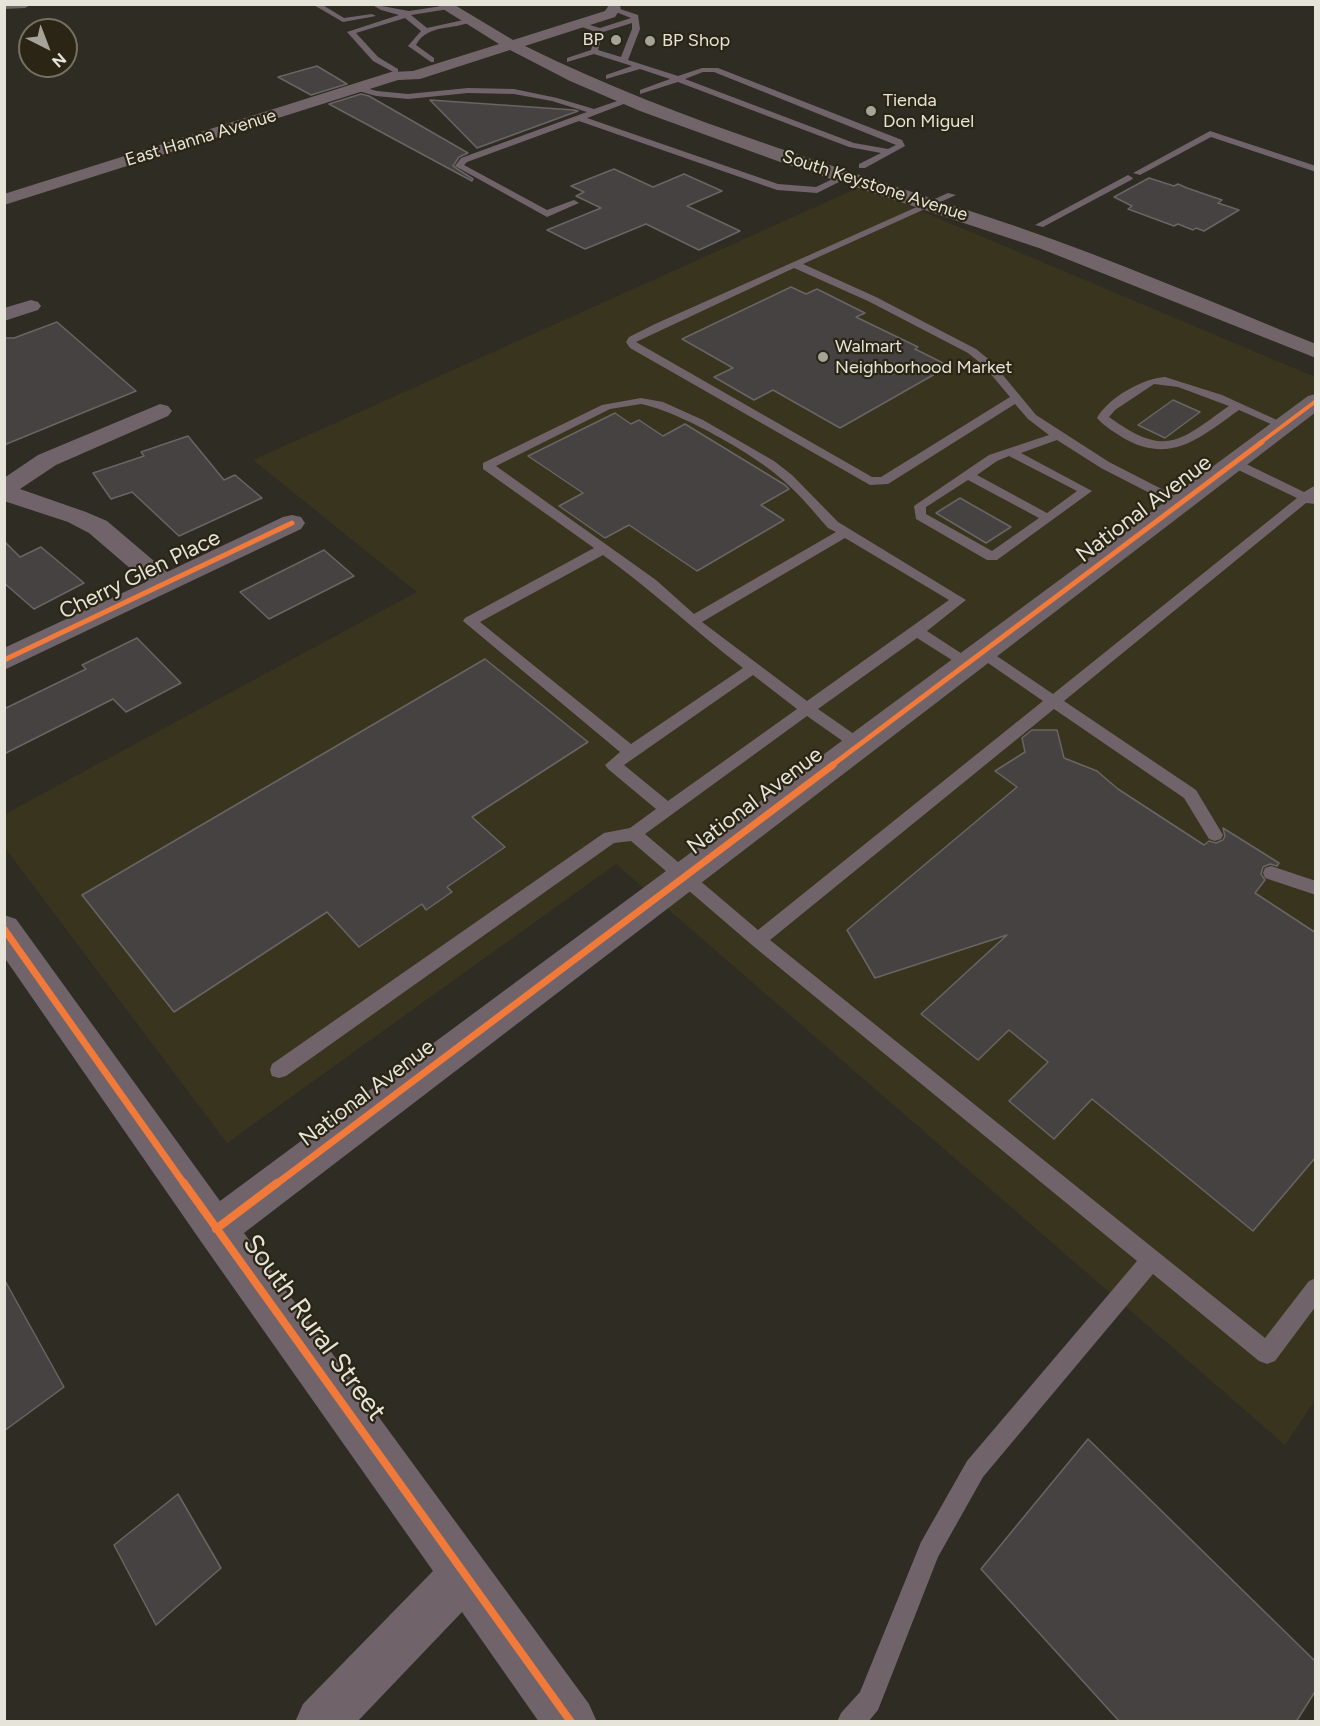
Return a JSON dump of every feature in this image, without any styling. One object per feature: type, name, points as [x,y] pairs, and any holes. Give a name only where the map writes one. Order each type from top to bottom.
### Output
[{"type":"main road","points":[[4,5],[25,4]]},
{"type":"main road","points":[[471,4],[495,18]]},
{"type":"main road","name":"South Keystone Avenue","points":[[444,6],[504,43],[559,71],[684,123],[854,171],[951,195],[1040,225],[1316,333]]},
{"type":"main road","name":"East Hanna Avenue","points":[[522,33],[582,24],[610,14],[620,6]]},
{"type":"main road","name":"East Hanna Avenue","points":[[396,73],[414,76],[504,43],[522,33],[598,8],[620,6]]},
{"type":"main road","name":"South Keystone Avenue","points":[[522,33],[570,60],[643,92],[854,171],[930,204],[1124,274],[1316,352]]},
{"type":"main road","name":"East Hanna Avenue","points":[[4,200],[358,88],[431,60],[504,43]]},
{"type":"street","points":[[4,315],[32,306]]},
{"type":"street","name":"National Avenue","points":[[216,1229],[1316,401]]},
{"type":"street","points":[[4,490],[47,460],[160,411]]},
{"type":"street","points":[[4,490],[98,527],[164,583]]},
{"type":"street","name":"Cherry Glen Place","points":[[4,660],[292,523]]},
{"type":"street","name":"South Rural Street","points":[[4,929],[216,1229],[571,1722]]},
{"type":"street","points":[[321,1722],[465,1574]]},
{"type":"lane","points":[[315,4],[343,20],[391,12]]},
{"type":"lane","points":[[374,4],[391,12],[406,15],[426,31]]},
{"type":"lane","points":[[396,73],[370,56],[351,32],[444,6]]},
{"type":"lane","points":[[620,6],[633,15],[636,29],[624,60]]},
{"type":"lane","points":[[582,24],[600,31],[635,19]]},
{"type":"lane","points":[[431,60],[412,46],[415,38],[426,31],[468,21]]},
{"type":"lane","points":[[594,51],[600,31]]},
{"type":"lane","points":[[570,60],[594,51],[678,79],[852,145],[890,152]]},
{"type":"lane","points":[[609,77],[641,66]]},
{"type":"lane","points":[[579,118],[777,187],[817,190],[901,146],[899,142],[715,70],[702,70],[643,92]]},
{"type":"lane","points":[[358,88],[384,96],[402,98],[483,90],[515,91],[559,99],[594,112]]},
{"type":"lane","points":[[574,203],[547,214],[459,166],[464,160],[626,100]]},
{"type":"lane","points":[[1040,225],[1210,134],[1316,169]]},
{"type":"lane","points":[[951,195],[650,330],[631,342],[870,481],[884,481],[1015,399]]},
{"type":"lane","points":[[794,264],[872,299],[963,345],[988,364],[1032,417],[1058,436],[1105,465],[1181,504]]},
{"type":"lane","points":[[1237,406],[1184,443],[1167,448],[1155,447],[1130,436],[1103,418],[1105,412],[1154,381],[1172,381],[1237,406],[1284,426]]},
{"type":"lane","points":[[279,1070],[610,837],[634,834],[668,810],[807,710],[917,631],[959,600],[833,525],[788,478],[770,464],[699,422],[659,404],[641,401],[606,407],[487,466],[651,582],[693,621],[807,710],[859,746]]},
{"type":"lane","points":[[1010,452],[1086,491],[992,557],[920,516],[920,506],[993,458],[1010,452],[1058,436]]},
{"type":"lane","points":[[758,940],[1055,700],[1312,497],[1234,463]]},
{"type":"lane","points":[[968,475],[1048,518]]},
{"type":"lane","points":[[693,621],[846,532]]},
{"type":"lane","points":[[603,549],[470,621],[630,752]]},
{"type":"lane","points":[[917,631],[1055,700],[1116,745],[1190,794],[1215,835]]},
{"type":"lane","points":[[668,810],[613,765],[753,668]]},
{"type":"lane","points":[[634,834],[758,940],[1267,1353],[1316,1288]]},
{"type":"lane","points":[[1271,873],[1316,888]]},
{"type":"lane","points":[[850,1722],[869,1701],[929,1550],[975,1469],[1151,1260]]},
{"type":"shaded area","points":[[862,186],[1315,377],[1315,1400],[1285,1445],[616,864],[227,1143],[5,848],[5,814],[417,592],[253,460]]},
{"type":"building","points":[[317,66],[347,84],[311,95],[278,77]]},
{"type":"building","points":[[361,94],[369,96],[468,153],[459,157],[453,166],[473,179],[472,181],[329,104]]},
{"type":"building","points":[[430,100],[574,110],[578,111],[477,148]]},
{"type":"building","points":[[614,169],[653,187],[684,174],[722,191],[687,206],[740,231],[699,250],[646,224],[585,249],[547,230],[601,208],[576,196],[584,192],[571,186]]},
{"type":"building","points":[[1149,178],[1174,186],[1178,184],[1222,200],[1218,203],[1239,210],[1204,231],[1196,228],[1193,230],[1178,224],[1174,226],[1128,209],[1132,206],[1114,197]]},
{"type":"building","name":"Walmart Neighborhood Market","points":[[791,287],[806,294],[817,289],[865,313],[856,317],[918,347],[915,349],[949,366],[840,428],[773,390],[754,400],[714,377],[733,368],[682,339]]},
{"type":"building","points":[[57,322],[136,391],[4,445],[4,338],[14,338]]},
{"type":"building","points":[[1173,400],[1200,412],[1165,438],[1138,425]]},
{"type":"building","points":[[615,413],[631,424],[639,420],[663,436],[685,424],[785,485],[789,489],[761,505],[784,520],[697,571],[629,525],[605,538],[559,506],[583,493],[528,456]]},
{"type":"building","points":[[188,436],[224,480],[235,475],[262,498],[179,536],[132,492],[111,499],[93,473],[144,456],[141,452]]},
{"type":"building","points":[[960,498],[1011,527],[986,543],[936,513]]},
{"type":"building","points":[[4,541],[20,557],[41,547],[84,583],[34,609],[4,583]]},
{"type":"building","points":[[324,550],[354,576],[269,619],[240,592]]},
{"type":"building","points":[[137,638],[181,683],[126,712],[113,699],[4,754],[4,709],[86,669],[82,665]]},
{"type":"building","points":[[485,659],[588,742],[472,817],[505,847],[447,887],[452,892],[426,910],[422,904],[359,947],[327,912],[174,1012],[82,895]]},
{"type":"building","points":[[1032,730],[1057,730],[1064,758],[1097,771],[1118,789],[1204,845],[1209,841],[1216,843],[1223,840],[1225,836],[1223,828],[1279,863],[1277,866],[1270,864],[1263,867],[1261,874],[1265,880],[1255,893],[1316,933],[1316,1157],[1253,1231],[1092,1099],[1054,1139],[1009,1101],[1048,1062],[1009,1030],[978,1060],[921,1014],[1007,935],[875,978],[847,930],[1017,787],[995,771],[1025,752],[1022,738]]},
{"type":"building","points":[[4,1279],[64,1387],[4,1431]]},
{"type":"building","points":[[1088,1439],[1316,1662],[1316,1690],[1296,1722],[1120,1722],[981,1569]]},
{"type":"building","points":[[178,1494],[221,1568],[156,1625],[114,1545]]},
{"type":"cycle path","points":[[216,1229],[1316,401]]},
{"type":"cycle path","points":[[4,660],[292,523]]},
{"type":"cycle path","points":[[4,929],[216,1229],[571,1722]]},
{"type":"place","name":"BP","points":[[616,40]]},
{"type":"place","name":"BP Shop","points":[[650,41]]},
{"type":"place","name":"Tienda Don Miguel","points":[[871,111]]},
{"type":"place","name":"Walmart Neighborhood Market","points":[[823,357]]}]
